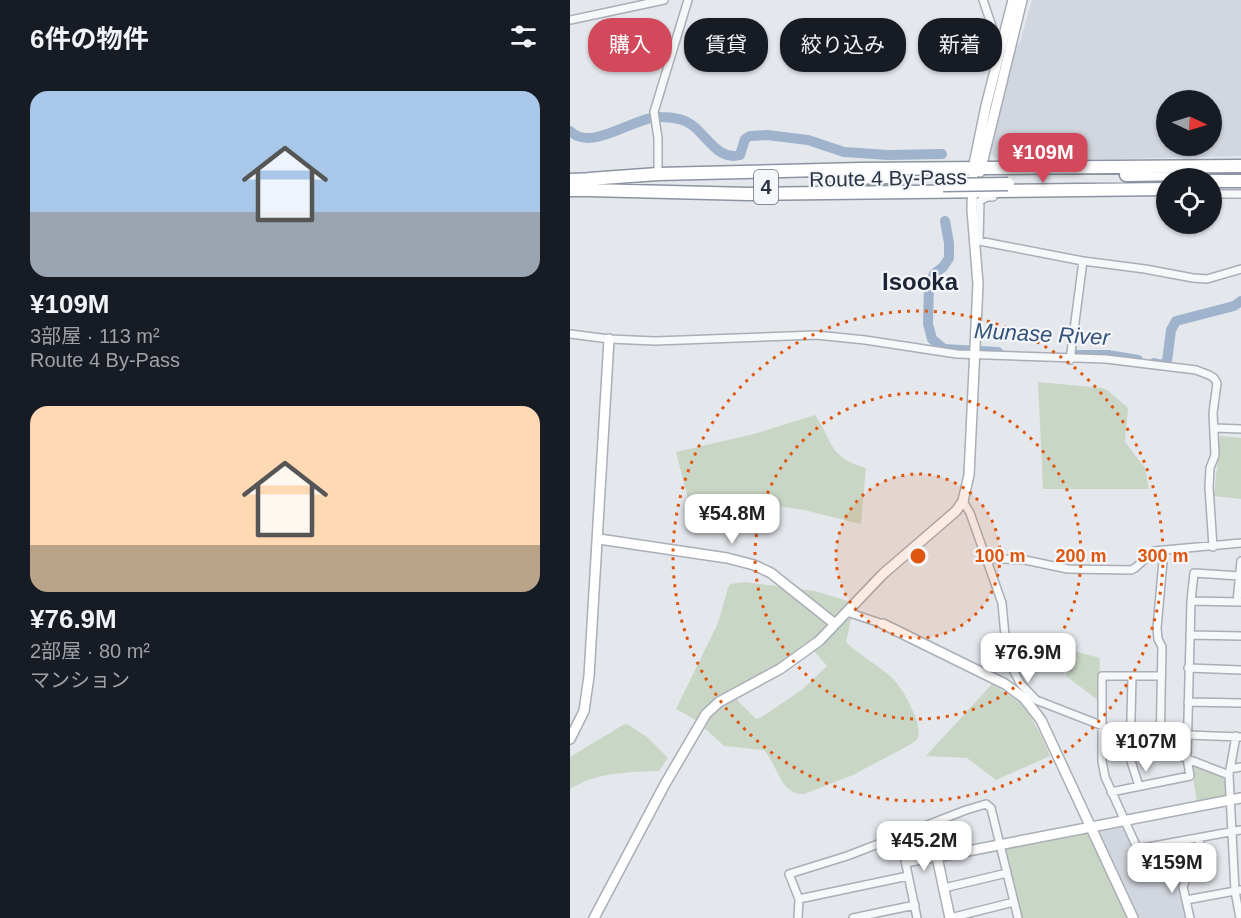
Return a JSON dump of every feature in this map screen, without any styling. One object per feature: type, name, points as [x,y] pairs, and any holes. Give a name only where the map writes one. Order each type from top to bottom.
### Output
[{"type":"highway","points":[[589,185],[658,174],[861,169],[1241,166]]},
{"type":"highway","name":"Route 4 By-Pass","points":[[570,190],[589,185],[665,180],[943,181],[1241,173]]},
{"type":"highway","name":"Route 4 By-Pass","points":[[570,180],[589,185]]},
{"type":"highway","name":"Route 4 By-Pass","points":[[1008,180],[1156,182]]},
{"type":"highway","points":[[1222,182],[1241,181]]},
{"type":"highway","points":[[589,185],[749,194],[1156,189]]},
{"type":"highway","points":[[1222,189],[1241,189]]},
{"type":"street","points":[[570,20],[664,0]]},
{"type":"street","points":[[658,174],[658,138],[654,112],[688,0]]},
{"type":"street","points":[[983,0],[989,18]]},
{"type":"street","points":[[1002,42],[1012,0]]},
{"type":"street","points":[[977,169],[1022,0]]},
{"type":"street","points":[[594,918],[664,784],[706,714],[724,699],[750,687],[794,660],[819,641],[883,574],[956,511],[963,501],[969,475],[978,284],[973,192],[996,72]]},
{"type":"street","points":[[1155,161],[1241,161]]},
{"type":"street","points":[[976,240],[978,206],[980,201],[987,197],[1156,194]]},
{"type":"street","points":[[1222,194],[1241,194]]},
{"type":"street","points":[[976,240],[1083,261],[1207,279],[1241,269]]},
{"type":"street","points":[[1070,360],[1083,261]]},
{"type":"street","points":[[570,334],[655,341],[816,335],[974,356],[1070,360],[1106,359],[1196,370],[1215,378],[1217,384],[1213,413],[1215,455],[1210,468],[1209,487],[1213,547]]},
{"type":"street","points":[[570,739],[584,711],[589,676],[599,539],[609,339]]},
{"type":"street","points":[[1215,428],[1241,429]]},
{"type":"street","points":[[963,501],[970,513],[1002,603],[1007,658],[1014,675],[1036,700],[1187,758],[1230,772],[1241,767]]},
{"type":"street","points":[[599,539],[727,558],[754,565],[771,573],[835,624]]},
{"type":"street","points":[[986,558],[1025,560],[1068,569],[1131,570],[1154,551],[1241,543]]},
{"type":"street","points":[[1160,749],[1162,647],[1158,639],[1157,628],[1164,550]]},
{"type":"street","points":[[1191,601],[1239,602],[1241,561]]},
{"type":"street","points":[[1111,792],[1190,776],[1187,758],[1188,668],[1194,573],[1240,576]]},
{"type":"street","points":[[847,612],[883,624],[1009,687],[1024,698],[1041,720],[1133,918]]},
{"type":"street","points":[[1190,635],[1241,636]]},
{"type":"street","points":[[1188,668],[1241,670]]},
{"type":"street","points":[[1009,687],[1014,675]]},
{"type":"street","points":[[1161,676],[1102,676],[1102,761],[1111,792],[1149,874],[1188,871]]},
{"type":"street","points":[[1132,676],[1130,758],[1139,786]]},
{"type":"street","points":[[1188,702],[1241,704]]},
{"type":"street","points":[[1187,735],[1238,736],[1230,772],[1230,800],[1231,832],[1237,861],[1240,918]]},
{"type":"street","points":[[906,863],[1241,798]]},
{"type":"street","points":[[798,918],[799,899],[789,874],[847,856],[986,804],[991,808],[1018,918]]},
{"type":"street","points":[[1137,849],[1241,830]]},
{"type":"street","points":[[900,836],[917,918]]},
{"type":"street","points":[[1190,918],[1183,887],[1201,838]]},
{"type":"street","points":[[937,857],[950,918],[1014,902]]},
{"type":"street","points":[[944,888],[1007,873]]},
{"type":"street","points":[[799,899],[908,876]]},
{"type":"street","points":[[1186,900],[1238,891]]},
{"type":"street","points":[[853,918],[915,905]]},
{"type":"shaded area","points":[[1032,0],[1241,0],[1241,156],[1000,162],[991,154],[1016,45],[1020,42]]},
{"type":"shaded area","points":[[1123,825],[1135,852],[1193,841],[1196,843],[1181,887],[1187,918],[1138,918],[1099,834],[1100,828]]},
{"type":"green space","points":[[1038,382],[1102,388],[1128,408],[1125,442],[1145,468],[1149,489],[1043,489]]},
{"type":"green space","points":[[815,415],[838,454],[866,468],[861,524],[773,505],[688,499],[676,452],[754,434]]},
{"type":"green space","points":[[1220,436],[1241,438],[1241,499],[1214,496]]},
{"type":"green space","points":[[745,582],[815,591],[851,602],[854,605],[846,642],[898,684],[916,718],[918,738],[913,743],[853,775],[804,794],[796,793],[785,785],[764,750],[724,746],[696,720],[676,709],[718,623],[730,584]],"holes":[[[807,643],[827,666],[803,689],[760,718],[756,719],[737,700]]]},
{"type":"green space","points":[[1073,651],[1100,658],[1099,701],[1066,676]]},
{"type":"green space","points":[[992,684],[1023,704],[1050,756],[996,780],[967,758],[926,756]]},
{"type":"green space","points":[[627,724],[647,737],[668,758],[659,771],[602,776],[570,789],[570,757]]},
{"type":"green space","points":[[1191,764],[1213,769],[1221,775],[1226,786],[1227,794],[1224,797],[1197,802]]},
{"type":"green space","points":[[1085,833],[1090,836],[1128,918],[1021,918],[1006,851],[1009,847]]},
{"type":"waterway","name":"Munase River","points":[[570,131],[579,137],[590,138],[614,132],[650,118],[669,117],[689,123],[719,151],[732,156],[740,155],[745,139],[750,136],[767,135],[808,140],[844,152],[888,155],[942,154]]},
{"type":"waterway","name":"Munase River","points":[[945,221],[949,258],[934,274],[929,285],[928,324],[932,339],[944,349],[998,352]]},
{"type":"waterway","name":"Munase River","points":[[1154,363],[1162,365],[1167,361],[1171,330],[1176,321],[1234,306],[1241,301]]},
{"type":"waterway","name":"Munase River","points":[[1071,355],[1108,355],[1138,360]]},
{"type":"district","name":"Isooka","points":[[920,281]]}]
